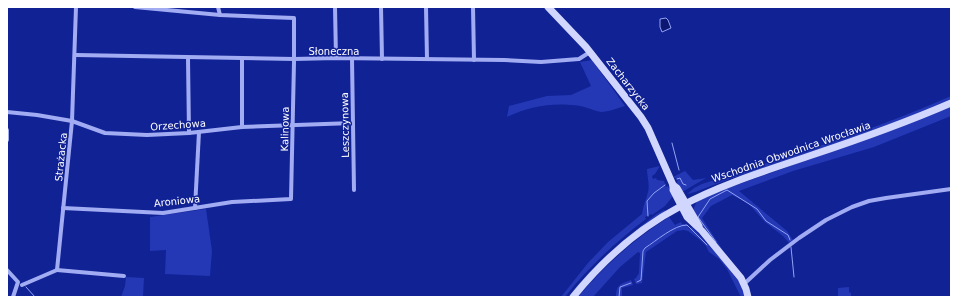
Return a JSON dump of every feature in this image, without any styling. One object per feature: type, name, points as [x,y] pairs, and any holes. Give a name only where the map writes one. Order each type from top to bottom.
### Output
[{"type":"street","name":"Strażacka","points":[[57,270],[72,121],[76,55],[76,7]]},
{"type":"street","points":[[135,7],[185,9],[220,15],[218,7]]},
{"type":"street","points":[[336,7],[336,58]]},
{"type":"street","points":[[381,7],[382,59]]},
{"type":"street","points":[[426,7],[426,59]]},
{"type":"street","points":[[474,7],[474,60]]},
{"type":"street","name":"Zacharzycka","points":[[548,7],[590,52],[648,128],[673,185],[673,190],[702,231],[744,284]]},
{"type":"street","name":"Kalinowa","points":[[220,15],[294,18],[291,199]]},
{"type":"street","name":"Słoneczna","points":[[76,55],[188,58],[336,58],[554,61],[578,59],[590,52]]},
{"type":"street","points":[[188,58],[189,133]]},
{"type":"street","points":[[242,58],[242,127]]},
{"type":"street","name":"Leszczynowa","points":[[352,59],[354,190]]},
{"type":"street","name":"Wschodnia Obwodnica Wrocławia","points":[[573,297],[595,272],[620,248],[645,228],[684,204],[739,180],[901,124],[951,103]]},
{"type":"street","name":"Orzechowa","points":[[7,112],[72,121],[105,133],[147,135],[189,133],[242,127],[353,123]]},
{"type":"street","points":[[7,130],[7,140]]},
{"type":"street","points":[[196,208],[199,132]]},
{"type":"street","name":"Zacharzycka","points":[[673,185],[681,194],[684,204]]},
{"type":"street","points":[[748,297],[744,284],[770,260],[826,220],[852,207],[869,201],[951,189]]},
{"type":"street","points":[[681,194],[699,197]]},
{"type":"street","points":[[672,211],[690,215],[692,205],[699,197]]},
{"type":"street","name":"Aroniowa","points":[[63,208],[163,213],[232,202],[291,199]]},
{"type":"street","points":[[7,270],[18,282],[13,297]]},
{"type":"street","points":[[22,285],[57,270],[124,276]]},
{"type":"shaded area","points":[[666,18],[671,28],[662,32],[660,27],[660,19]]},
{"type":"shaded area","points":[[592,60],[625,106],[610,111],[601,112],[580,106],[561,104],[524,110],[507,117],[509,106],[547,96],[571,95],[591,86],[580,62]]},
{"type":"shaded area","points":[[951,96],[951,99],[925,111],[857,136],[687,194],[702,184],[859,133]]},
{"type":"shaded area","points":[[951,106],[951,116],[874,147],[793,171],[739,191],[787,231],[793,240],[789,243],[783,236],[765,222],[748,203],[732,195],[711,206],[702,218],[722,249],[720,250],[704,230],[693,210],[697,201],[725,189],[892,130]]},
{"type":"shaded area","points":[[660,166],[652,176],[653,179],[656,178],[657,180],[664,181],[666,187],[668,186],[673,196],[665,206],[652,215],[651,214],[645,217],[646,219],[613,246],[593,265],[565,297],[561,297],[588,263],[608,242],[642,214],[649,189],[647,169]]},
{"type":"shaded area","points":[[685,171],[693,180],[706,178],[682,192],[676,183],[678,181],[673,177]]},
{"type":"shaded area","points":[[206,209],[212,251],[210,276],[165,274],[166,250],[150,251],[150,217]]},
{"type":"shaded area","points":[[664,210],[666,211],[631,235],[607,256],[568,297],[593,268],[631,234]]},
{"type":"shaded area","points":[[669,217],[675,225],[681,222],[682,224],[687,224],[689,229],[692,227],[737,276],[746,297],[741,297],[727,269],[719,259],[709,252],[700,240],[688,231],[684,230],[677,231],[646,252],[642,283],[636,284],[634,279],[639,273],[640,253],[638,252],[620,267],[593,297],[578,297],[620,254],[644,234]]},
{"type":"shaded area","points":[[126,277],[144,278],[143,297],[121,297],[125,286]]},
{"type":"shaded area","points":[[631,280],[633,285],[622,288],[622,297],[616,297],[618,287]]},
{"type":"shaded area","points":[[849,287],[851,297],[838,297],[838,288]]},
{"type":"waterway","points":[[672,143],[679,170]]},
{"type":"waterway","points":[[677,179],[680,178],[683,184],[686,185]]},
{"type":"waterway","points":[[648,216],[647,201],[654,193],[665,185]]},
{"type":"waterway","points":[[716,242],[698,217],[710,199],[727,190],[757,209],[766,221],[788,235],[790,240]]},
{"type":"waterway","points":[[637,282],[641,280],[643,251],[671,230],[687,225],[707,245]]},
{"type":"waterway","points":[[791,247],[794,277]]},
{"type":"waterway","points":[[619,297],[620,287],[631,283]]},
{"type":"waterway","points":[[26,287],[35,297]]}]
